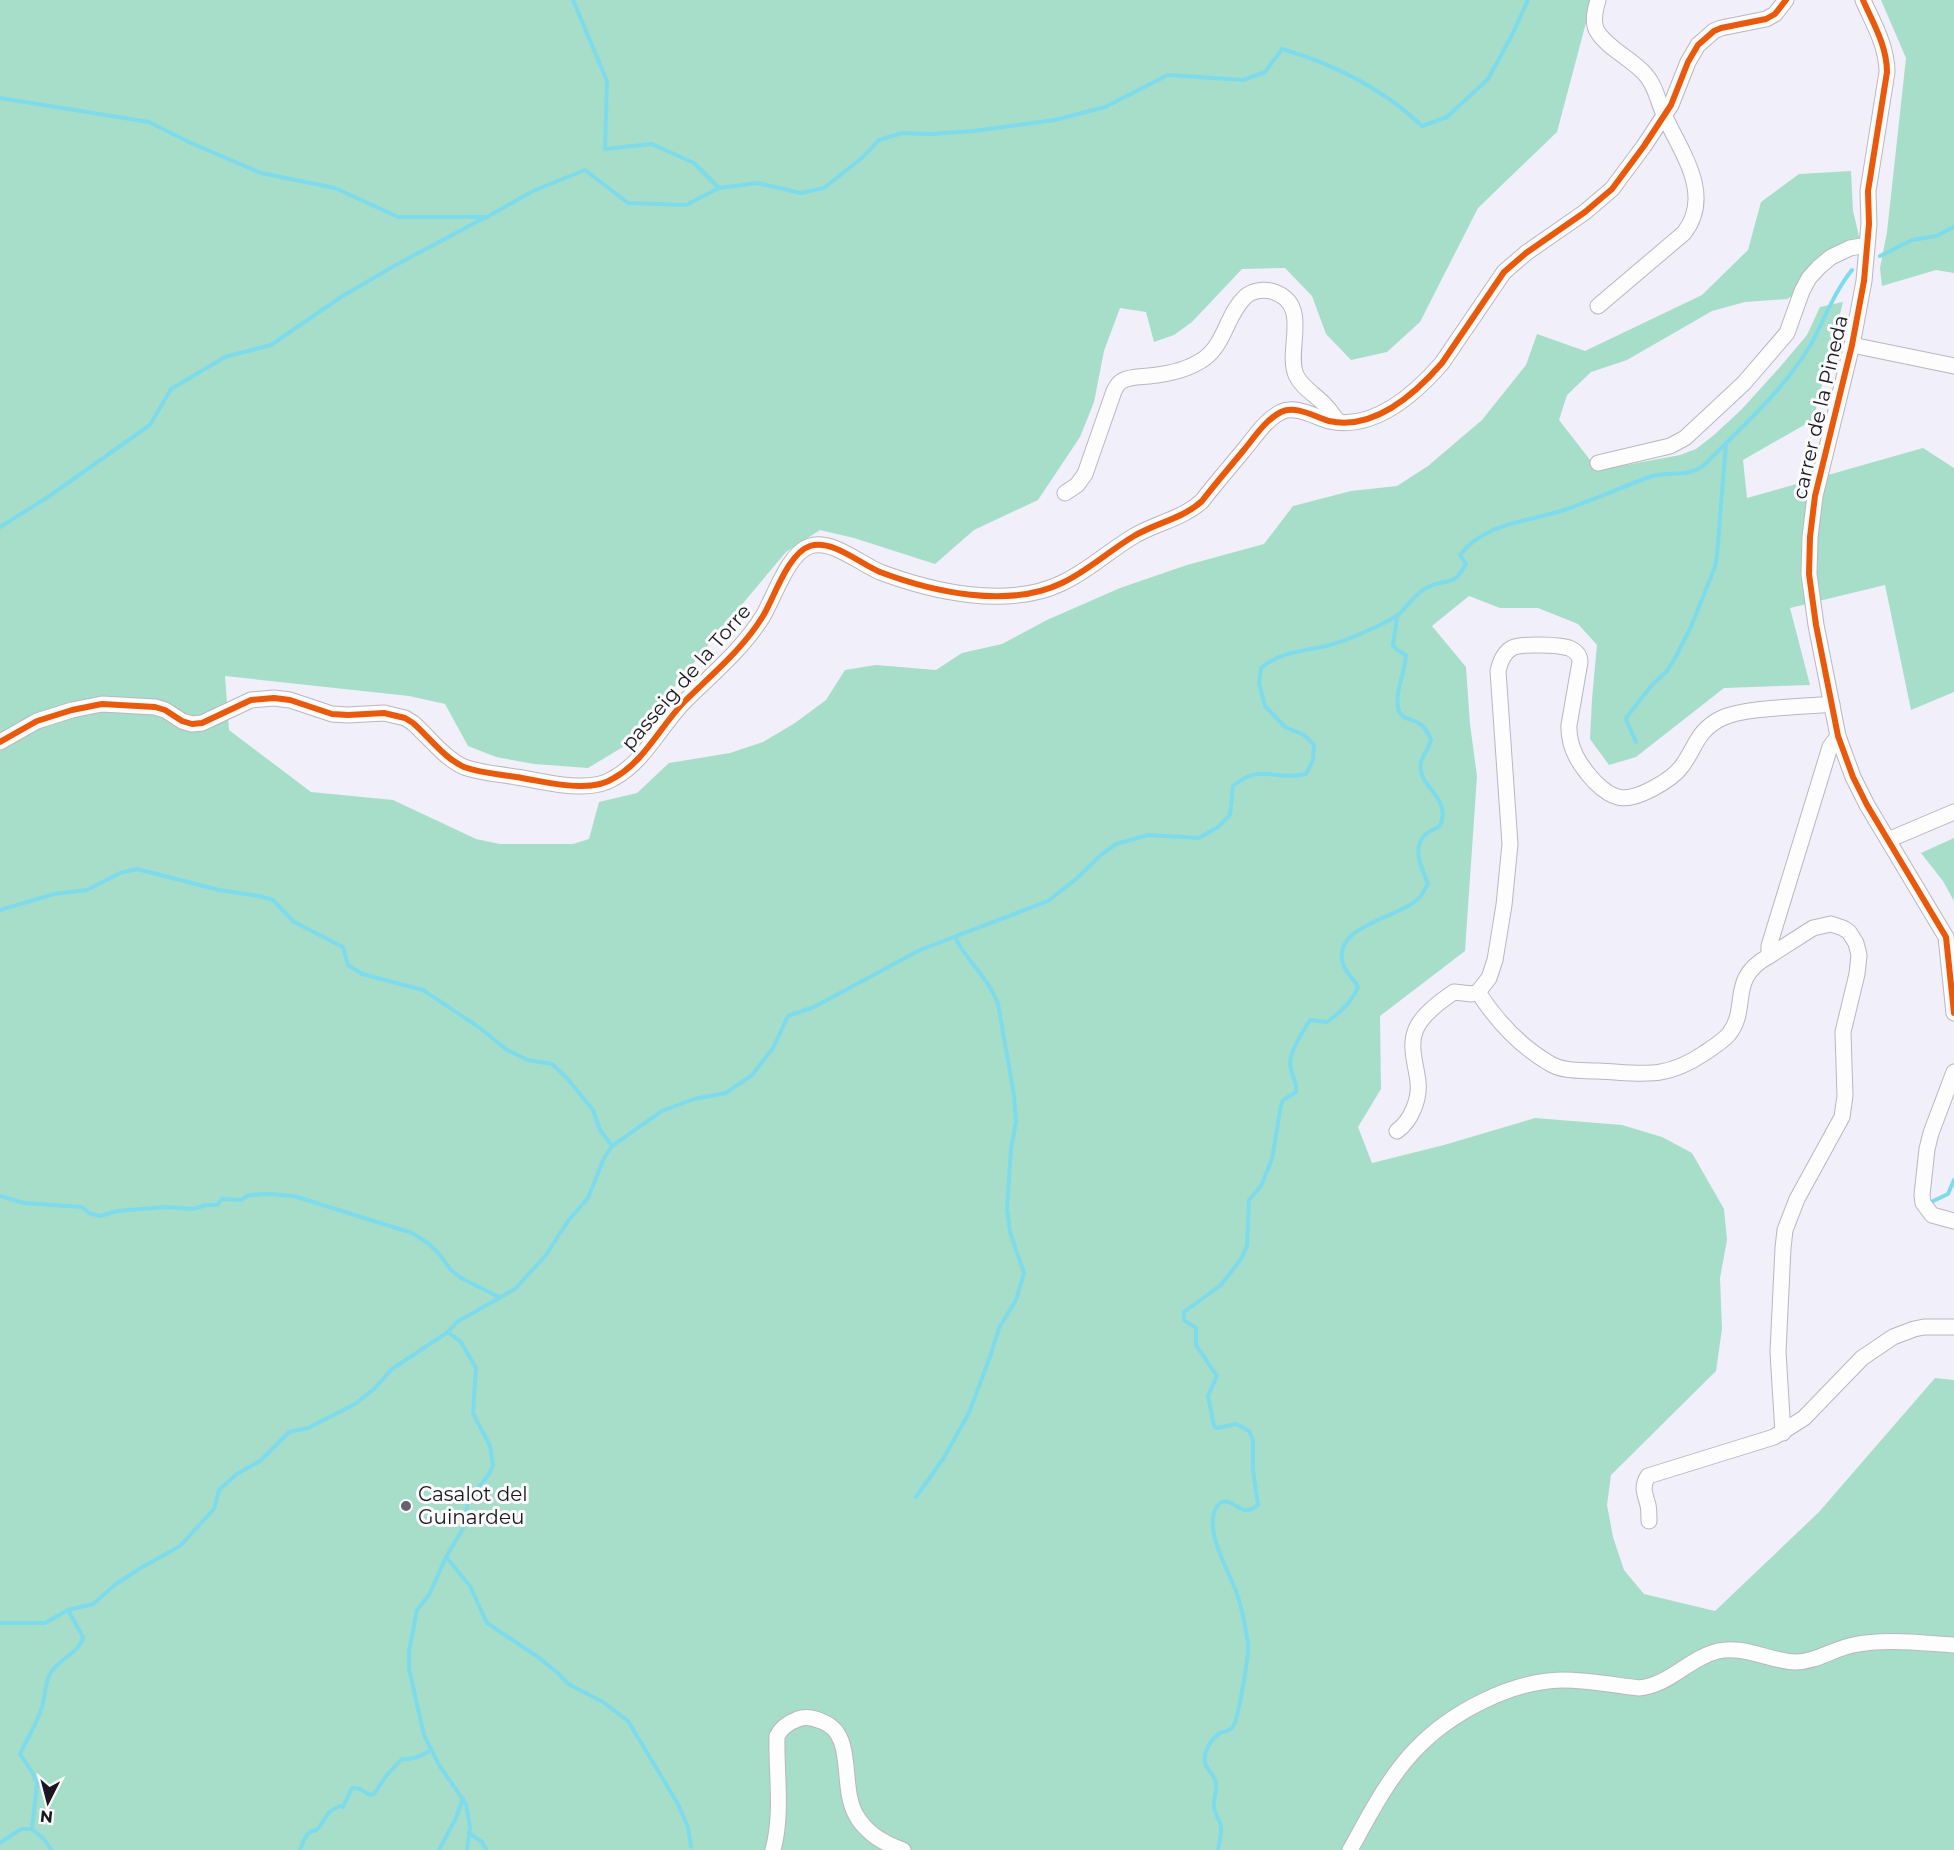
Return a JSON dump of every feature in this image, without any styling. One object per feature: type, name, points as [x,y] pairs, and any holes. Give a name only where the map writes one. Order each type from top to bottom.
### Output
[{"type":"street","points":[[1598,0],[1594,21],[1597,30],[1605,40],[1647,76],[1658,95],[1664,117],[1679,144],[1695,183],[1698,203],[1694,219],[1684,233],[1598,306]]},
{"type":"street","name":"passeig de la Torre","points":[[0,742],[38,721],[89,706],[102,704],[156,707],[192,724],[202,723],[251,700],[274,698],[290,700],[332,714],[348,716],[384,713],[405,718],[457,763],[478,771],[575,786],[606,782],[631,765],[685,701],[727,661],[762,618],[793,560],[804,548],[818,544],[831,546],[877,571],[949,592],[978,596],[1010,595],[1041,590],[1068,579],[1143,531],[1194,508],[1264,425],[1278,414],[1284,411],[1297,411],[1339,422],[1353,422],[1379,415],[1402,401],[1430,376],[1504,272],[1612,189],[1664,117],[1698,45],[1721,28],[1766,19],[1775,14],[1786,0]]},
{"type":"street","name":"carrer de la Pineda","points":[[1863,0],[1884,49],[1887,65],[1883,104],[1869,182],[1864,281],[1852,345],[1815,496],[1810,537],[1811,592],[1838,736],[1853,777],[1867,806],[1946,937],[1954,1013]]},
{"type":"street","points":[[1598,463],[1653,451],[1685,438],[1744,383],[1787,333],[1802,291],[1809,278],[1819,267],[1831,257],[1850,248],[1867,244]]},
{"type":"street","points":[[1065,493],[1077,485],[1086,474],[1114,391],[1120,381],[1175,372],[1201,361],[1211,354],[1220,342],[1241,302],[1255,291],[1270,291],[1285,299],[1291,306],[1296,318],[1293,360],[1297,378],[1326,405],[1339,422]]},
{"type":"street","points":[[1852,345],[1954,366]]},
{"type":"street","points":[[1397,1131],[1404,1126],[1411,1115],[1417,1096],[1418,1079],[1412,1051],[1413,1038],[1418,1026],[1436,1006],[1455,992],[1472,994],[1478,992],[1492,970],[1510,860],[1498,671],[1502,657],[1507,652],[1517,646],[1530,645],[1565,648],[1576,652],[1580,657],[1569,725],[1572,748],[1579,762],[1596,783],[1606,792],[1622,798],[1639,795],[1669,779],[1682,767],[1696,740],[1722,718],[1755,711],[1832,704]]},
{"type":"street","points":[[1769,956],[1769,946],[1830,747],[1838,736]]},
{"type":"street","points":[[1888,840],[1954,812]]},
{"type":"street","points":[[1478,992],[1498,1021],[1554,1066],[1575,1070],[1660,1074],[1682,1067],[1719,1043],[1728,1034],[1735,1021],[1746,976],[1761,961],[1814,928],[1831,924],[1849,932],[1856,943],[1859,956],[1843,1032],[1845,1096],[1842,1117],[1797,1199],[1785,1230],[1778,1352],[1783,1433]]},
{"type":"street","points":[[1954,1072],[1931,1133],[1922,1195],[1923,1203],[1932,1215],[1954,1221]]},
{"type":"street","points":[[1649,1521],[1643,1489],[1648,1476],[1783,1433],[1813,1410],[1862,1358],[1893,1337],[1924,1327],[1954,1327]]},
{"type":"street","points":[[1350,1850],[1386,1789],[1409,1757],[1425,1740],[1482,1702],[1527,1685],[1562,1680],[1650,1687],[1705,1656],[1729,1650],[1795,1662],[1809,1661],[1839,1649],[1869,1642],[1954,1645]]},
{"type":"street","points":[[773,1850],[780,1790],[777,1736],[780,1730],[799,1719],[811,1718],[824,1722],[840,1736],[845,1757],[846,1786],[856,1816],[877,1837],[903,1850]]},
{"type":"green space","points":[[0,0],[1592,0],[1557,132],[1478,208],[1420,322],[1387,352],[1351,360],[1326,334],[1312,296],[1285,268],[1242,269],[1192,322],[1174,335],[1154,342],[1146,312],[1120,308],[1104,351],[1094,402],[1080,437],[1038,500],[974,530],[935,564],[854,538],[820,530],[786,552],[628,744],[588,768],[534,764],[496,757],[468,746],[445,704],[409,696],[225,676],[229,730],[311,792],[393,800],[476,839],[500,844],[573,844],[589,839],[599,802],[637,793],[669,763],[730,753],[763,742],[795,723],[826,700],[845,670],[876,665],[936,670],[962,653],[1002,644],[1047,620],[1120,588],[1187,565],[1264,544],[1293,506],[1351,491],[1397,486],[1428,466],[1482,420],[1526,365],[1537,334],[1585,351],[1702,295],[1748,250],[1761,202],[1799,174],[1851,171],[1853,211],[1860,240],[1803,290],[1787,299],[1745,302],[1712,311],[1627,360],[1591,372],[1567,395],[1559,420],[1594,465],[1626,465],[1680,455],[1696,449],[1742,409],[1780,367],[1807,335],[1820,307],[1843,302],[1813,420],[1743,460],[1747,498],[1923,448],[1954,468],[1954,692],[1911,710],[1885,585],[1790,608],[1810,685],[1724,688],[1636,757],[1609,765],[1590,739],[1597,645],[1578,624],[1538,608],[1500,608],[1469,596],[1432,626],[1466,667],[1477,776],[1465,951],[1380,1016],[1381,1089],[1358,1127],[1372,1163],[1444,1145],[1535,1118],[1622,1125],[1662,1137],[1692,1153],[1724,1209],[1727,1240],[1720,1278],[1722,1329],[1716,1371],[1611,1475],[1607,1505],[1613,1537],[1624,1570],[1644,1594],[1715,1611],[1819,1512],[1935,1378],[1954,1380],[1954,1850],[0,1850]]},
{"type":"green space","points":[[1881,0],[1954,0],[1954,273],[1936,270],[1882,286],[1880,268],[1887,232],[1906,58]]},
{"type":"green space","points":[[1954,838],[1954,901],[1943,881],[1921,853]]},
{"type":"waterway","points":[[573,0],[607,81],[605,149],[652,144],[694,163],[719,188]]},
{"type":"waterway","points":[[0,98],[149,122],[261,173],[335,188],[398,217],[487,217],[533,191],[585,170],[628,203],[686,205],[719,188],[758,183],[801,193],[824,188],[862,158],[879,140],[902,133],[931,134],[974,131],[1055,120],[1105,107],[1168,75],[1243,80],[1265,72],[1282,49],[1320,62],[1356,79],[1391,100],[1422,126],[1447,117],[1488,79],[1528,0]]},
{"type":"waterway","points":[[0,527],[48,497],[150,425],[171,389],[225,357],[271,345],[341,297],[486,217]]},
{"type":"waterway","points":[[1880,256],[1912,240],[1936,236],[1954,227]]},
{"type":"waterway","points":[[0,1623],[45,1623],[68,1610],[93,1604],[116,1584],[180,1546],[214,1509],[219,1490],[237,1474],[260,1461],[289,1432],[308,1428],[355,1404],[374,1389],[392,1369],[448,1332],[457,1322],[515,1289],[546,1255],[568,1221],[588,1198],[604,1158],[612,1146],[662,1111],[694,1099],[726,1093],[752,1075],[773,1048],[788,1016],[814,1007],[920,950],[1048,901],[1116,844],[1148,835],[1199,838],[1218,827],[1230,815],[1233,786],[1243,779],[1261,774],[1286,776],[1306,774],[1313,760],[1314,745],[1304,735],[1285,727],[1265,706],[1259,683],[1261,668],[1276,658],[1339,642],[1393,618],[1424,589],[1457,577],[1466,564],[1460,555],[1470,544],[1494,529],[1564,510],[1652,476],[1690,472],[1703,466],[1787,379],[1810,346],[1834,297],[1852,270]]},
{"type":"waterway","points":[[1636,742],[1626,718],[1652,685],[1667,671],[1675,658],[1690,629],[1715,567],[1726,443]]},
{"type":"waterway","points":[[1218,1850],[1221,1830],[1214,1807],[1216,1784],[1206,1766],[1205,1757],[1213,1739],[1220,1733],[1231,1729],[1234,1723],[1243,1688],[1248,1644],[1238,1597],[1215,1539],[1213,1519],[1215,1510],[1222,1502],[1230,1502],[1247,1510],[1258,1505],[1253,1470],[1253,1440],[1249,1431],[1236,1424],[1217,1428],[1214,1426],[1208,1396],[1217,1376],[1196,1345],[1196,1328],[1184,1320],[1184,1312],[1221,1285],[1241,1259],[1247,1246],[1249,1200],[1261,1186],[1272,1159],[1283,1100],[1296,1092],[1290,1064],[1294,1047],[1310,1020],[1327,1022],[1349,1002],[1358,987],[1343,964],[1342,951],[1347,940],[1357,931],[1411,904],[1421,896],[1428,884],[1419,858],[1419,845],[1427,833],[1440,826],[1443,816],[1442,807],[1421,771],[1421,762],[1431,740],[1420,724],[1407,719],[1398,708],[1397,701],[1406,655],[1393,645],[1397,617]]},
{"type":"waterway","points":[[0,910],[54,894],[87,890],[120,873],[137,869],[219,890],[273,900],[294,922],[343,947],[348,965],[362,974],[423,990],[480,1028],[507,1050],[528,1060],[552,1064],[566,1077],[593,1110],[600,1130],[612,1146]]},
{"type":"waterway","points":[[916,1497],[943,1459],[969,1413],[999,1328],[1016,1300],[1024,1273],[1010,1232],[1007,1208],[1011,1149],[1016,1122],[1014,1095],[998,1004],[989,986],[955,937]]},
{"type":"waterway","points":[[1929,1203],[1948,1194],[1954,1180]]},
{"type":"waterway","points":[[0,1196],[24,1203],[82,1207],[89,1213],[100,1216],[117,1211],[165,1207],[193,1209],[206,1205],[217,1205],[222,1199],[241,1200],[249,1195],[294,1196],[412,1233],[429,1244],[461,1278],[499,1297]]},
{"type":"waterway","points":[[448,1332],[461,1342],[476,1368],[473,1413],[490,1446],[493,1465],[489,1474],[468,1501],[464,1527],[446,1557],[429,1595],[417,1610],[409,1651],[409,1669],[424,1735],[439,1765],[466,1804],[470,1827],[467,1850]]},
{"type":"waterway","points":[[446,1557],[470,1586],[487,1623],[538,1657],[568,1684],[603,1702],[628,1721],[678,1804],[688,1827],[691,1847]]},
{"type":"waterway","points":[[51,1850],[44,1839],[32,1829],[37,1784],[20,1754],[40,1713],[49,1675],[78,1647],[83,1637],[68,1610]]},
{"type":"waterway","points":[[300,1850],[310,1832],[316,1830],[335,1808],[343,1807],[352,1788],[360,1789],[370,1795],[374,1794],[386,1776],[402,1759],[417,1757],[431,1750]]},
{"type":"waterway","points":[[439,1850],[463,1799]]},
{"type":"waterway","points":[[0,1843],[21,1829],[32,1829]]},
{"type":"waterway","points":[[469,1833],[482,1842],[486,1850]]},
{"type":"cycle path","points":[[0,742],[37,721],[102,704],[155,707],[192,724],[202,723],[251,700],[274,698],[290,700],[332,714],[384,713],[405,718],[450,758],[476,771],[574,786],[590,786],[607,782],[635,762],[685,701],[727,661],[746,639],[763,616],[788,566],[802,550],[810,546],[827,546],[880,572],[947,591],[995,596],[1041,591],[1072,578],[1134,536],[1195,507],[1275,415],[1293,410],[1329,421],[1346,423],[1362,421],[1406,398],[1442,363],[1504,272],[1612,189],[1671,105],[1688,62],[1698,45],[1721,28],[1766,19],[1775,14],[1786,0]]},
{"type":"cycle path","points":[[1863,0],[1882,44],[1887,72],[1868,191],[1869,224],[1864,281],[1852,345],[1815,496],[1810,537],[1809,574],[1816,625],[1838,736],[1853,777],[1867,805],[1946,937],[1954,1013]]},
{"type":"place","name":"Casalot del Guinardeu","points":[[406,1506]]}]
